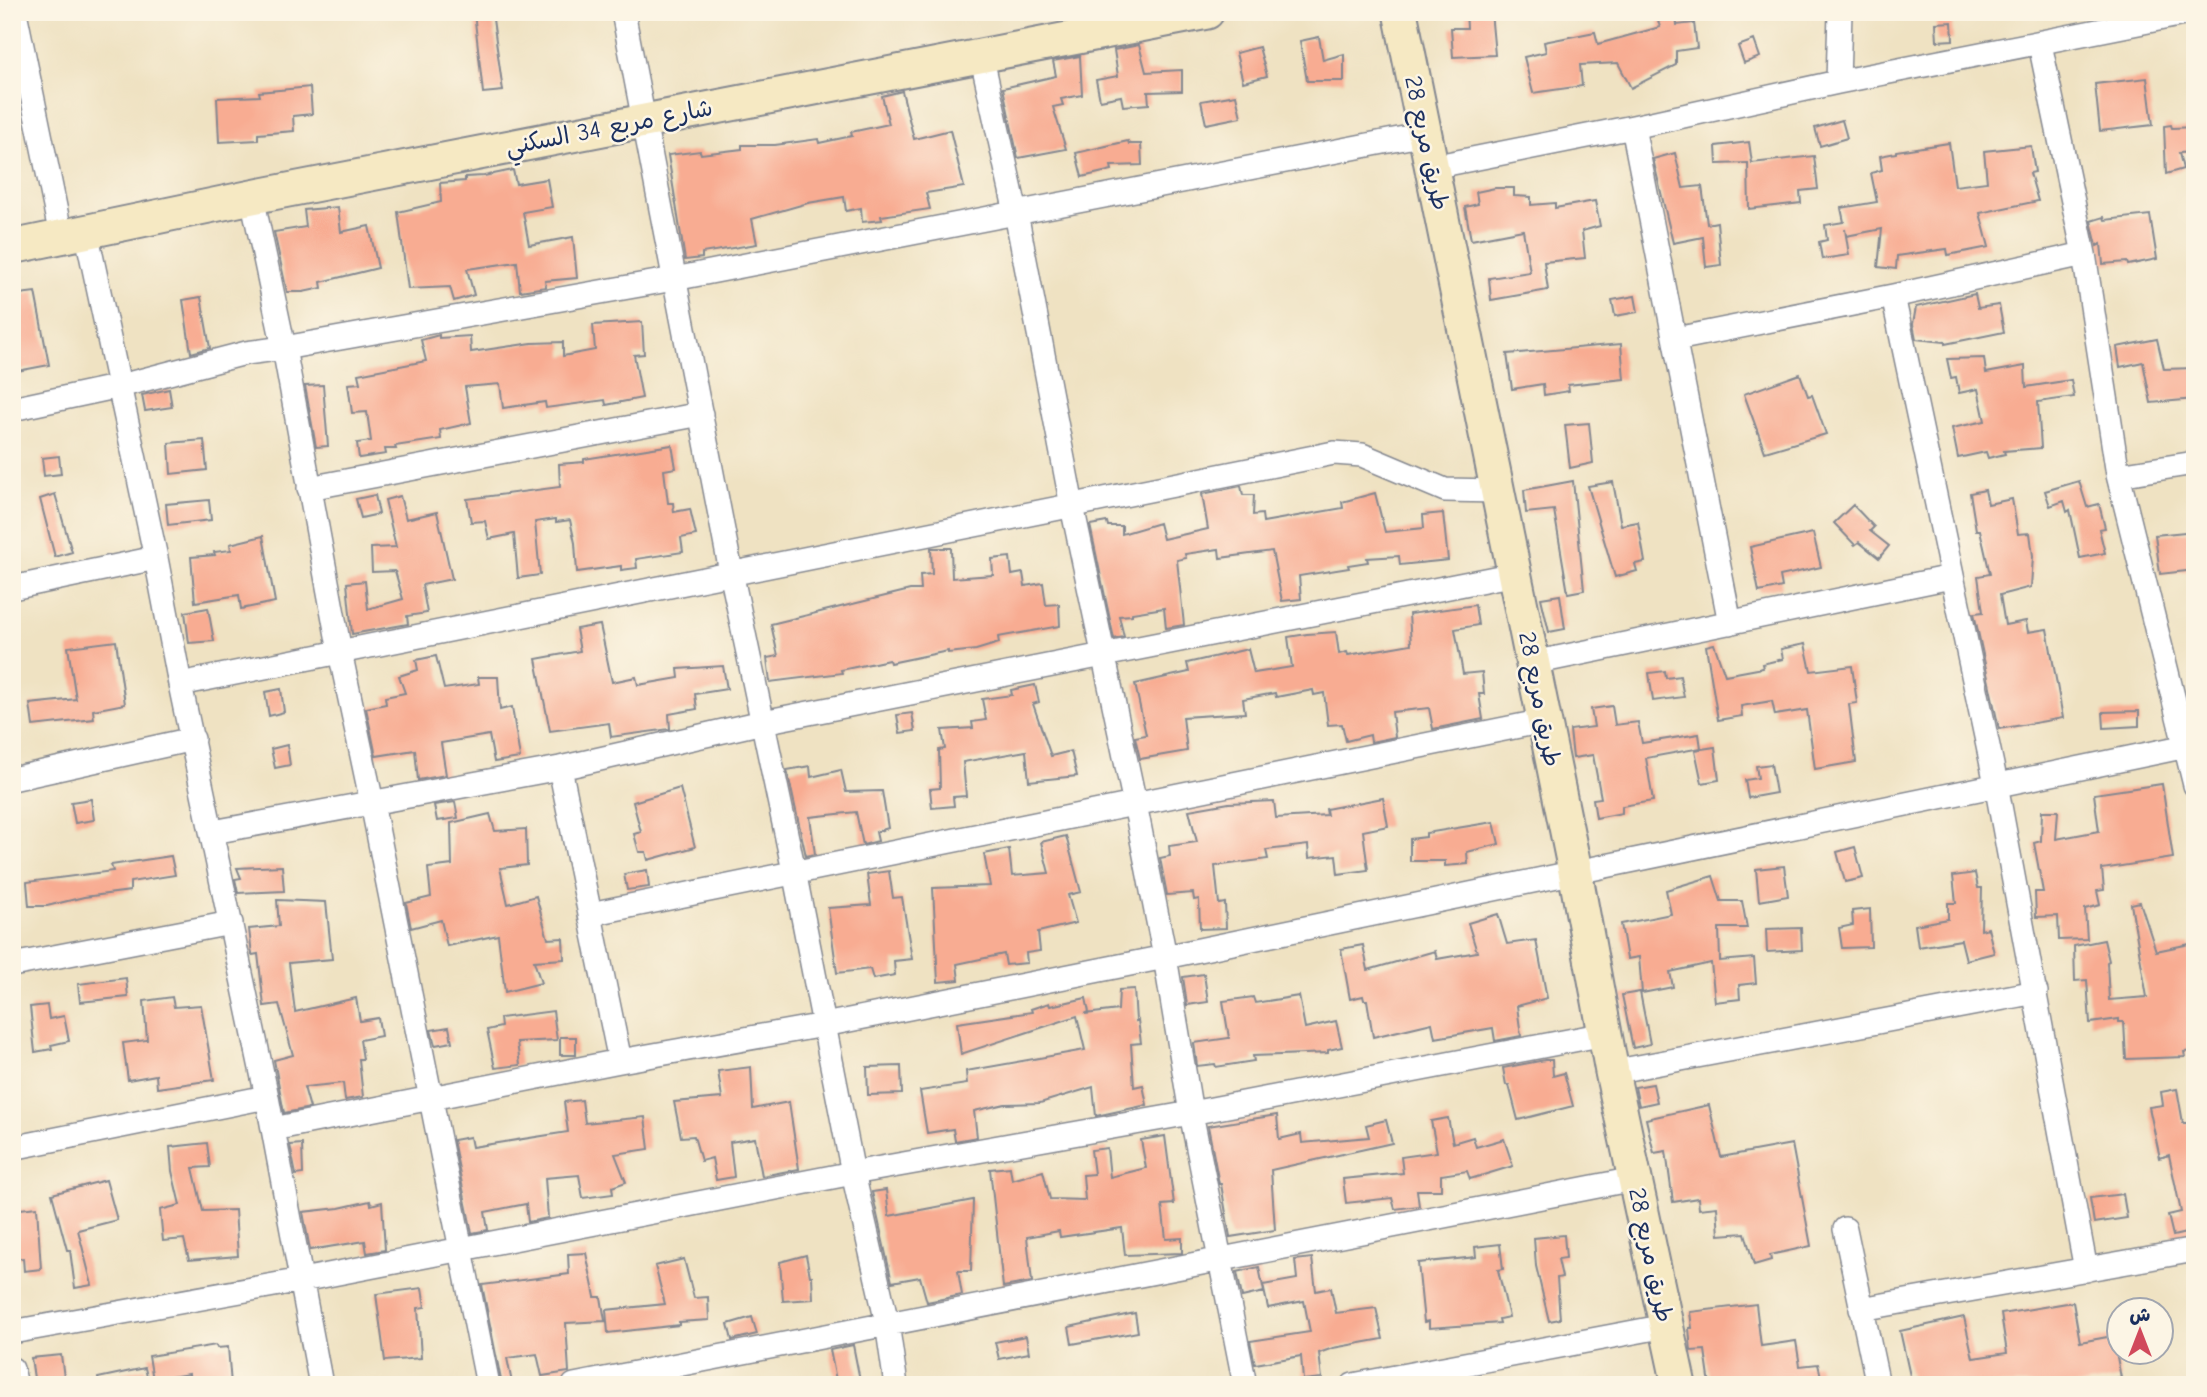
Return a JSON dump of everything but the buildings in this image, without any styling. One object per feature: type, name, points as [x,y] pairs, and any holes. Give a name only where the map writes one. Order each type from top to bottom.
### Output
[{"type":"street","points":[[15,12],[73,234],[120,386],[267,1097],[321,1385]]},
{"type":"street","points":[[622,12],[731,572],[794,871],[853,1173],[887,1323],[896,1385]]},
{"type":"street","name":"شارع مربع 34 السكني","points":[[12,247],[252,197],[1207,12]]},
{"type":"street","name":"طريق مربع 28","points":[[1400,12],[1575,871],[1612,1072],[1679,1385]]},
{"type":"street","points":[[1838,82],[1840,12]]},
{"type":"street","points":[[1432,167],[1838,82],[2194,12]]},
{"type":"street","points":[[2040,44],[2084,254],[2118,475],[2195,785]]},
{"type":"street","points":[[981,54],[1016,213],[1072,506],[1135,804],[1165,957],[1191,1113],[1245,1385]]},
{"type":"street","points":[[1633,127],[1730,623]]},
{"type":"street","points":[[12,409],[120,386],[246,353],[674,279],[1425,134]]},
{"type":"street","points":[[252,197],[284,348],[340,652],[488,1385]]},
{"type":"street","points":[[1676,339],[1893,296],[2084,254]]},
{"type":"street","points":[[1893,296],[1996,784],[2087,1270]]},
{"type":"street","points":[[309,488],[701,414]]},
{"type":"street","points":[[180,684],[1334,453],[1362,455],[1445,490],[1498,491]]},
{"type":"street","points":[[2118,475],[2195,463]]},
{"type":"street","points":[[12,588],[156,558]]},
{"type":"street","points":[[213,832],[560,768],[763,722],[1515,574]]},
{"type":"street","points":[[1532,663],[1951,577]]},
{"type":"street","points":[[590,914],[1544,722]]},
{"type":"street","points":[[12,779],[193,739]]},
{"type":"street","points":[[273,1129],[432,1100],[620,1061],[824,1025],[1165,957],[2187,746]]},
{"type":"street","points":[[560,768],[620,1061]]},
{"type":"street","points":[[12,965],[231,923]]},
{"type":"street","points":[[1612,1072],[2036,992]]},
{"type":"street","points":[[12,1332],[302,1280],[853,1173],[1191,1113],[1605,1034]]},
{"type":"street","points":[[12,1148],[267,1097]]},
{"type":"street","points":[[574,1385],[1634,1179]]},
{"type":"street","points":[[1845,1229],[1878,1385]]},
{"type":"street","points":[[1861,1310],[2195,1250]]},
{"type":"street","points":[[1353,1385],[1666,1326]]},
{"type":"street","points":[[12,1369],[16,1385]]}]
